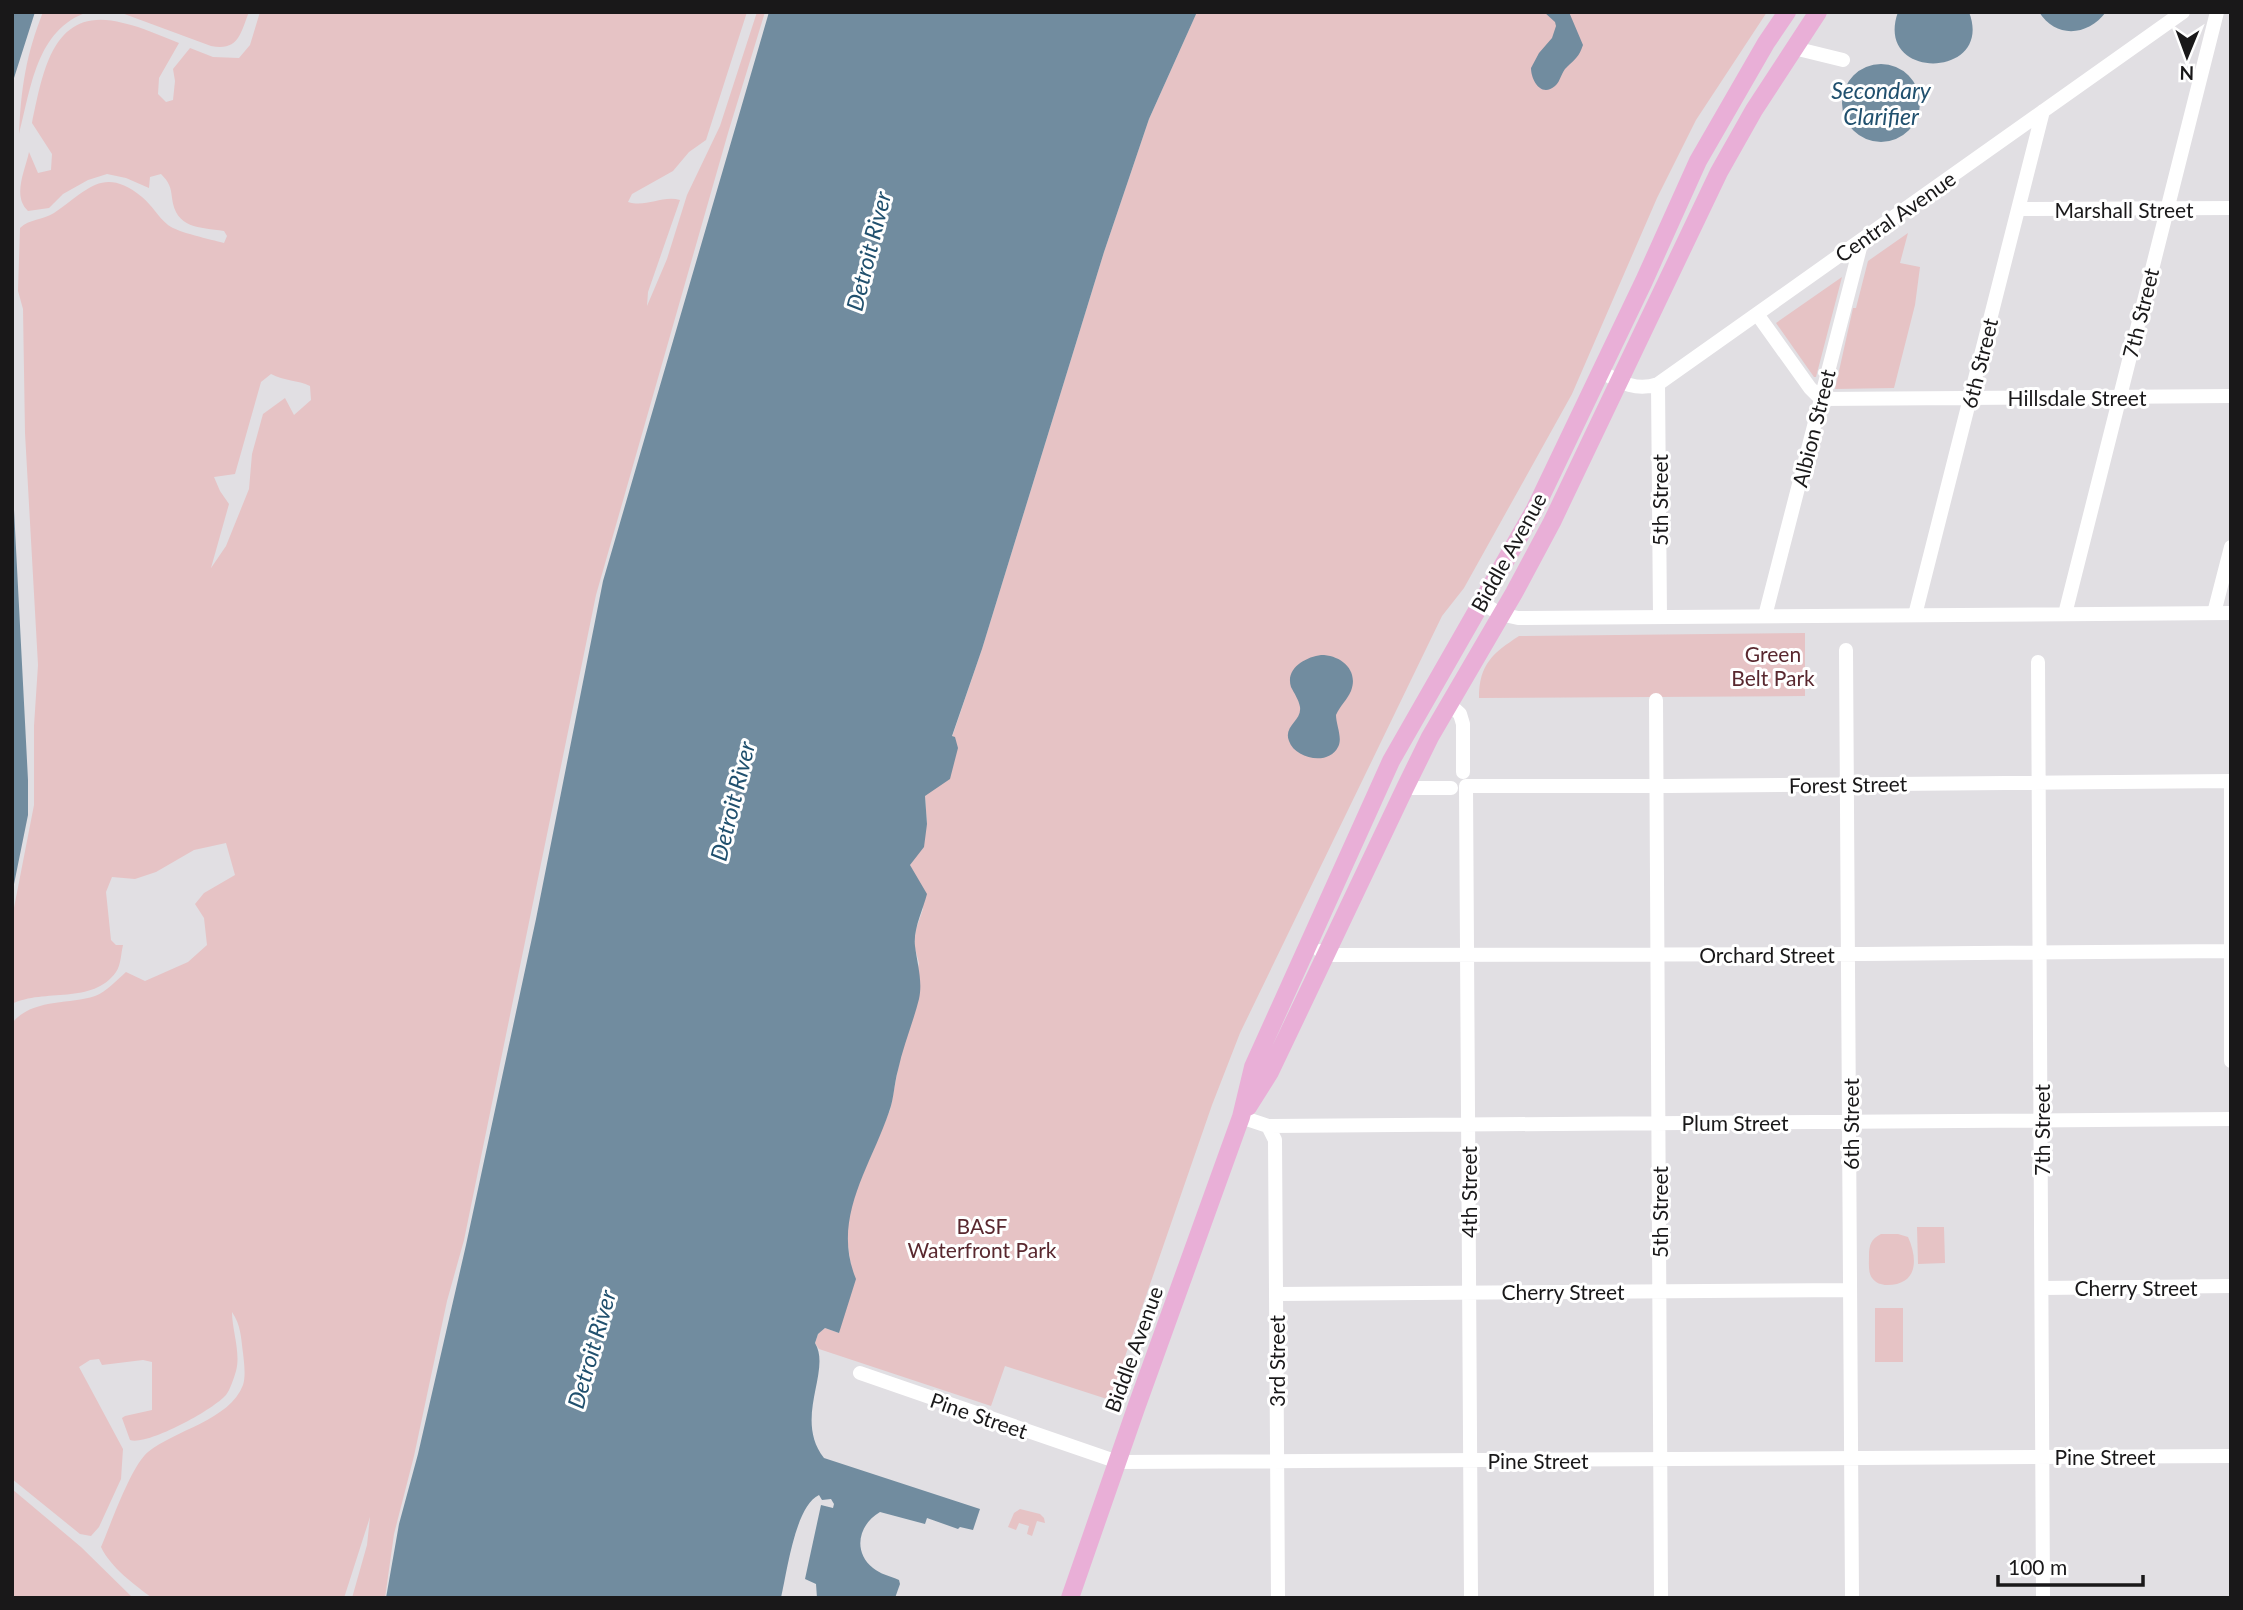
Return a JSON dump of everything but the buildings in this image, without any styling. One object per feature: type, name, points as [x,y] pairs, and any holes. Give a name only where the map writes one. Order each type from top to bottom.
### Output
[{"type":"main road","name":"Biddle Avenue","points":[[1070,1598],[1241,1116],[1253,1067],[1307,944],[1391,761],[1535,509],[1698,161],[1766,43],[1787,12]]},
{"type":"main road","name":"Biddle Avenue","points":[[1241,1116],[1270,1072],[1405,788],[1449,704],[1552,522],[1719,172],[1754,110],[1818,12]]},
{"type":"main road","points":[[1698,161],[1719,172]]},
{"type":"street","name":"Central Avenue","points":[[1658,384],[2183,12]]},
{"type":"street","name":"7th Street","points":[[2064,614],[2217,12]]},
{"type":"street","points":[[1794,48],[1843,60]]},
{"type":"street","name":"6th Street","points":[[1915,615],[2043,111]]},
{"type":"street","name":"Marshall Street","points":[[2018,209],[2231,208]]},
{"type":"street","name":"Albion Street","points":[[1765,616],[1862,240]]},
{"type":"street","points":[[1757,314],[1821,399]]},
{"type":"street","points":[[1600,371],[1632,387],[1646,388],[1658,384]]},
{"type":"street","name":"5th Street","points":[[1658,384],[1660,617]]},
{"type":"street","name":"Hillsdale Street","points":[[1821,399],[2231,396]]},
{"type":"street","points":[[2214,613],[2231,547]]},
{"type":"street","points":[[1482,603],[1500,614],[1518,618],[2231,613]]},
{"type":"street","name":"6th Street","points":[[1846,650],[1852,1598]]},
{"type":"street","name":"7th Street","points":[[2038,662],[2043,1598]]},
{"type":"street","name":"5th Street","points":[[1656,700],[1661,1598]]},
{"type":"street","name":"4th Street","points":[[1449,704],[1460,714],[1463,724],[1465,779],[1471,1598]]},
{"type":"street","name":"Forest Street","points":[[1465,779],[1656,786],[2231,782]]},
{"type":"street","points":[[2231,782],[2231,1061]]},
{"type":"street","points":[[1405,788],[1451,788]]},
{"type":"street","name":"Orchard Street","points":[[1307,944],[1327,955],[2230,951]]},
{"type":"street","name":"Plum Street","points":[[1241,1116],[1268,1126],[2231,1119]]},
{"type":"street","name":"3rd Street","points":[[1268,1126],[1275,1140],[1278,1598]]},
{"type":"street","name":"Cherry Street","points":[[2042,1288],[2231,1286]]},
{"type":"street","name":"Cherry Street","points":[[1276,1294],[1850,1290]]},
{"type":"street","name":"Pine Street","points":[[860,1373],[1118,1462],[2231,1456]]},
{"type":"green space","points":[[43,12],[88,12],[71,20],[46,46],[32,80],[19,134],[25,72]]},
{"type":"green space","points":[[119,12],[249,12],[237,39],[220,47]]},
{"type":"green space","points":[[260,12],[747,12],[706,140],[689,152],[673,171],[632,194],[628,202],[641,204],[667,199],[680,200],[648,292],[647,306],[667,259],[687,195],[720,126],[757,12],[765,12],[596,595],[464,1240],[447,1301],[414,1456],[394,1534],[385,1598],[352,1598],[367,1545],[370,1517],[344,1598],[152,1598],[117,1569],[105,1555],[101,1547],[128,1482],[142,1459],[159,1444],[214,1416],[236,1397],[243,1385],[241,1337],[232,1312],[237,1364],[227,1393],[194,1417],[150,1438],[130,1440],[122,1418],[152,1410],[152,1362],[143,1360],[102,1365],[99,1359],[90,1360],[79,1367],[123,1449],[121,1479],[99,1527],[91,1536],[80,1534],[12,1479],[12,1023],[30,1009],[95,996],[126,972],[145,981],[188,962],[207,945],[204,918],[195,904],[204,893],[235,875],[226,843],[194,850],[156,872],[135,879],[112,877],[106,892],[111,940],[116,945],[123,945],[116,972],[95,989],[25,999],[12,1004],[12,918],[34,805],[34,726],[38,665],[25,433],[23,309],[18,291],[20,228],[54,213],[86,190],[106,182],[128,188],[146,200],[164,222],[173,228],[224,243],[227,236],[224,231],[190,225],[178,216],[169,185],[161,174],[150,177],[149,188],[126,178],[107,174],[88,180],[63,194],[49,208],[28,211],[21,198],[21,183],[29,152],[38,173],[51,170],[52,154],[32,123],[47,64],[55,47],[66,33],[80,24],[99,20],[123,23],[179,43],[159,78],[158,94],[166,102],[173,100],[173,69],[190,48],[213,57],[239,58],[250,45]],"holes":[[[271,374],[310,386],[311,400],[294,415],[285,398],[263,414],[252,454],[249,489],[226,546],[211,568],[229,504],[214,477],[235,474],[261,382]]]},
{"type":"green space","name":"BASF Waterfront Park","points":[[1197,12],[1767,12],[1696,120],[1657,198],[1572,394],[1464,588],[1442,616],[1240,1033],[1212,1105],[1110,1400],[1005,1366],[991,1406],[819,1349],[815,1343],[818,1334],[825,1328],[839,1333],[851,1266],[847,1239],[848,1219],[857,1188],[890,1110],[919,963],[914,945],[923,909],[910,865],[927,824],[925,796],[952,737],[982,649],[1104,252],[1149,119]]},
{"type":"green space","points":[[1908,233],[1900,263],[1920,267],[1915,305],[1894,388],[1835,389],[1853,308],[1856,308],[1868,261]]},
{"type":"green space","points":[[1842,277],[1816,377],[1814,377],[1776,323]]},
{"type":"green space","name":"Green Belt Park","points":[[1805,633],[1805,696],[1479,698],[1482,676],[1489,661],[1519,636]]},
{"type":"green space","points":[[1917,1227],[1944,1227],[1945,1263],[1918,1264]]},
{"type":"green space","points":[[1881,1234],[1908,1237],[1914,1262],[1910,1276],[1905,1281],[1887,1285],[1872,1278],[1870,1246]]},
{"type":"green space","points":[[1875,1308],[1903,1308],[1903,1362],[1875,1362]]},
{"type":"green space","points":[[12,1489],[81,1547],[133,1598],[12,1598]]},
{"type":"green space","points":[[1020,1509],[1040,1514],[1044,1518],[1045,1523],[1037,1521],[1032,1536],[1027,1534],[1029,1526],[1019,1523],[1016,1530],[1008,1527],[1014,1513]]},
{"type":"water","points":[[12,12],[35,12],[14,78],[12,115]]},
{"type":"water","name":"Detroit River","points":[[769,12],[1197,12],[1149,119],[1104,252],[982,649],[952,736],[955,737],[958,748],[950,779],[925,796],[927,824],[924,847],[910,865],[927,894],[915,940],[920,979],[919,999],[900,1061],[891,1107],[850,1215],[849,1257],[856,1279],[839,1333],[825,1328],[818,1334],[815,1343],[819,1354],[819,1367],[812,1427],[815,1443],[824,1458],[980,1509],[973,1530],[960,1527],[958,1529],[927,1518],[925,1524],[880,1512],[867,1523],[861,1538],[862,1554],[876,1570],[899,1580],[895,1598],[817,1598],[816,1584],[805,1579],[821,1505],[833,1508],[834,1504],[831,1499],[822,1500],[819,1495],[804,1512],[798,1526],[781,1598],[386,1598],[399,1524],[418,1454],[466,1245],[536,919],[603,581]]},
{"type":"water","points":[[1544,12],[1569,12],[1583,45],[1557,84],[1545,90],[1535,82],[1531,68],[1552,38],[1556,26]]},
{"type":"water","name":"Secondary Clarifier","points":[[1898,12],[1969,12],[1972,34],[1965,50],[1951,60],[1934,63],[1916,60],[1902,51],[1895,35]]},
{"type":"water","points":[[2039,12],[2106,12],[2090,26],[2072,31],[2054,27]]},
{"type":"water","name":"Secondary Clarifier","points":[[1881,64],[1896,67],[1908,76],[1917,88],[1920,103],[1917,118],[1908,130],[1896,139],[1881,142],[1866,139],[1854,130],[1845,118],[1842,103],[1845,88],[1854,76],[1866,67]]},
{"type":"water","points":[[12,471],[28,815],[12,894]]},
{"type":"water","points":[[1321,655],[1335,658],[1347,665],[1353,683],[1336,715],[1340,736],[1338,747],[1327,757],[1312,758],[1298,752],[1289,741],[1288,731],[1300,712],[1290,680],[1298,665]]}]
